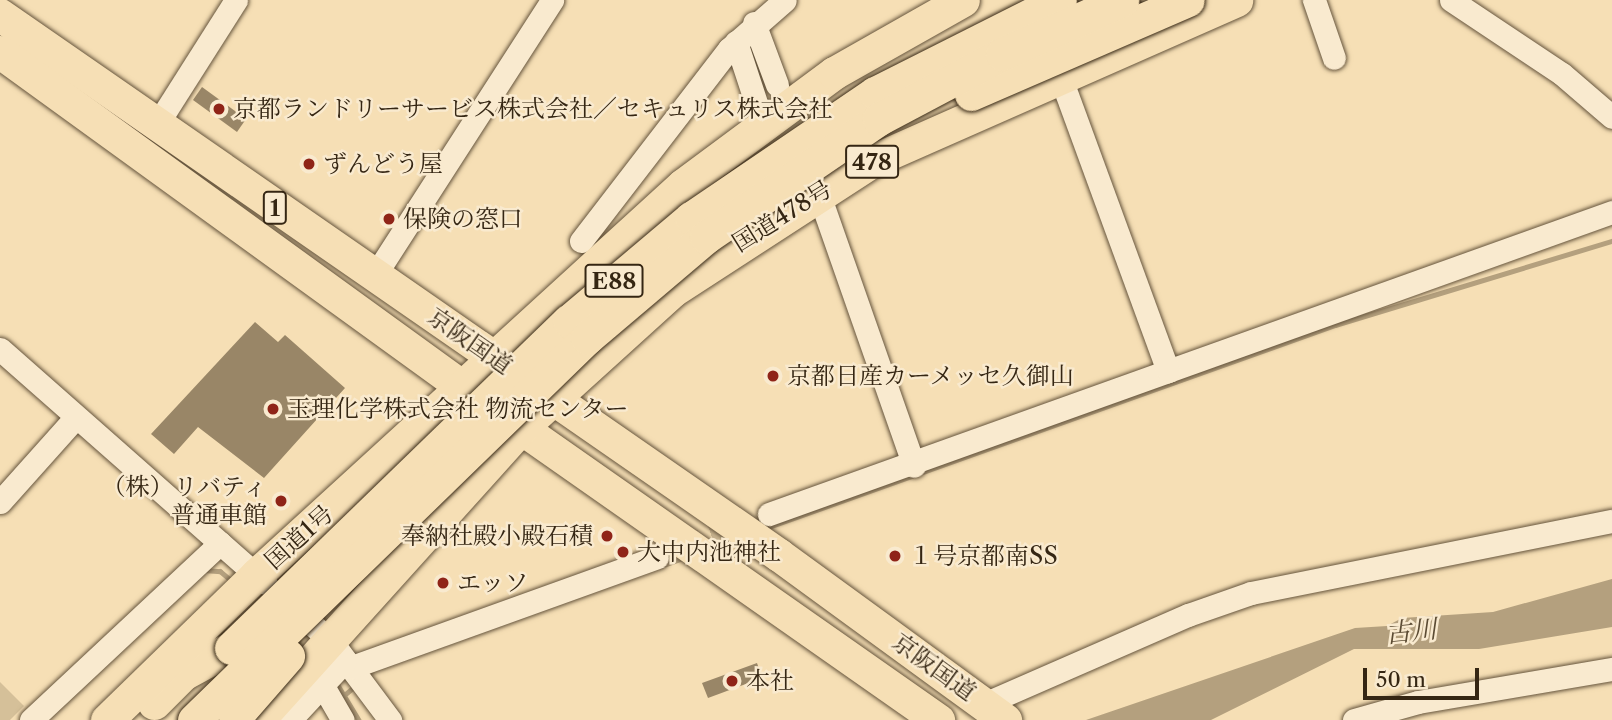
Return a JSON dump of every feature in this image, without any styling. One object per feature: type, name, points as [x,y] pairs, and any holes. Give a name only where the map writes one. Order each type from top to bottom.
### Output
[{"type":"highway","points":[[770,127],[834,73],[963,0]]},
{"type":"highway","points":[[495,358],[682,185],[770,127],[1014,0]]},
{"type":"highway","name":"E88","points":[[157,720],[569,321],[691,218],[875,93],[1060,0]]},
{"type":"highway","name":"E88","points":[[194,720],[516,419],[655,279],[820,155],[940,86],[1122,0]]},
{"type":"highway","points":[[825,198],[918,123],[971,94],[1188,0]]},
{"type":"highway","name":"国道478号","points":[[553,398],[672,291],[925,135],[1057,86],[1236,0]]},
{"type":"highway","name":"京阪国道","points":[[0,15],[156,126],[553,398],[994,712]]},
{"type":"highway","name":"京阪国道","points":[[0,52],[464,388],[516,419],[662,543],[938,720]]},
{"type":"highway","name":"国道1号","points":[[107,720],[256,575],[495,358]]},
{"type":"highway","points":[[232,720],[516,419],[553,398]]},
{"type":"highway","points":[[258,720],[342,656],[516,419]]},
{"type":"highway","points":[[133,720],[183,674],[231,648]]},
{"type":"street","points":[[156,126],[236,0]]},
{"type":"street","points":[[374,275],[552,0]]},
{"type":"street","points":[[582,241],[676,112],[754,23],[785,0]]},
{"type":"street","points":[[1314,0],[1334,58]]},
{"type":"street","points":[[1451,0],[1531,54],[1612,117]]},
{"type":"street","points":[[1475,0],[1533,39],[1531,54]]},
{"type":"street","points":[[754,23],[778,85]]},
{"type":"street","points":[[736,42],[770,127]]},
{"type":"street","points":[[1057,86],[1077,158],[1089,154],[1168,371]]},
{"type":"street","points":[[825,198],[852,258],[845,268],[914,466]]},
{"type":"street","points":[[769,514],[914,466],[1168,371],[1612,212]]},
{"type":"street","points":[[0,349],[256,575],[342,656],[390,720]]},
{"type":"street","points":[[0,502],[76,417]]},
{"type":"street","points":[[994,712],[1188,615],[1251,593],[1612,521]]},
{"type":"street","points":[[32,720],[219,543]]},
{"type":"street","points":[[290,720],[323,685],[342,656],[611,575],[662,543]]},
{"type":"street","points":[[1354,720],[1418,702],[1612,669]]},
{"type":"street","points":[[323,685],[343,720]]},
{"type":"shaded area","points":[[0,682],[24,706],[10,720],[0,720]]},
{"type":"water","name":"古川","points":[[1612,579],[1612,627],[1479,649],[1354,649],[1211,720],[1086,720],[1355,628],[1387,626],[1402,618],[1493,612]]},
{"type":"building","name":"京都ランドリーサービス株式会社／セキュリス株式会社","points":[[202,87],[246,119],[237,132],[193,100]]},
{"type":"building","name":"玉理化学株式会社 物流センター","points":[[255,322],[278,342],[285,335],[345,388],[264,478],[198,427],[174,454],[151,434]]},
{"type":"building","name":"本社","points":[[757,663],[762,678],[708,698],[702,683]]},
{"type":"waterway","points":[[763,529],[1335,325],[1612,241]]},
{"type":"waterway","points":[[714,547],[735,539]]},
{"type":"waterway","points":[[661,566],[683,558]]},
{"type":"waterway","points":[[204,570],[220,571],[233,582]]},
{"type":"waterway","points":[[336,682],[359,720]]},
{"type":"waterway","points":[[342,697],[355,686]]},
{"type":"tunnel","points":[[680,548],[746,523]]},
{"type":"place","name":"京都ランドリーサービス株式会社／セキュリス株式会社","points":[[219,109]]},
{"type":"place","name":"ずんどう屋","points":[[309,164]]},
{"type":"place","name":"保険の窓口","points":[[389,219]]},
{"type":"place","name":"京都日産カーメッセ久御山","points":[[773,376]]},
{"type":"place","name":"玉理化学株式会社 物流センター","points":[[273,409]]},
{"type":"place","name":"（株）リバティ 普通車館","points":[[281,501]]},
{"type":"place","name":"奉納社殿小殿石積","points":[[607,536]]},
{"type":"place","name":"大中内池神社","points":[[623,552]]},
{"type":"place","name":"１号京都南SS","points":[[895,556]]},
{"type":"place","name":"エッソ","points":[[443,583]]},
{"type":"place","name":"本社","points":[[732,681]]}]
